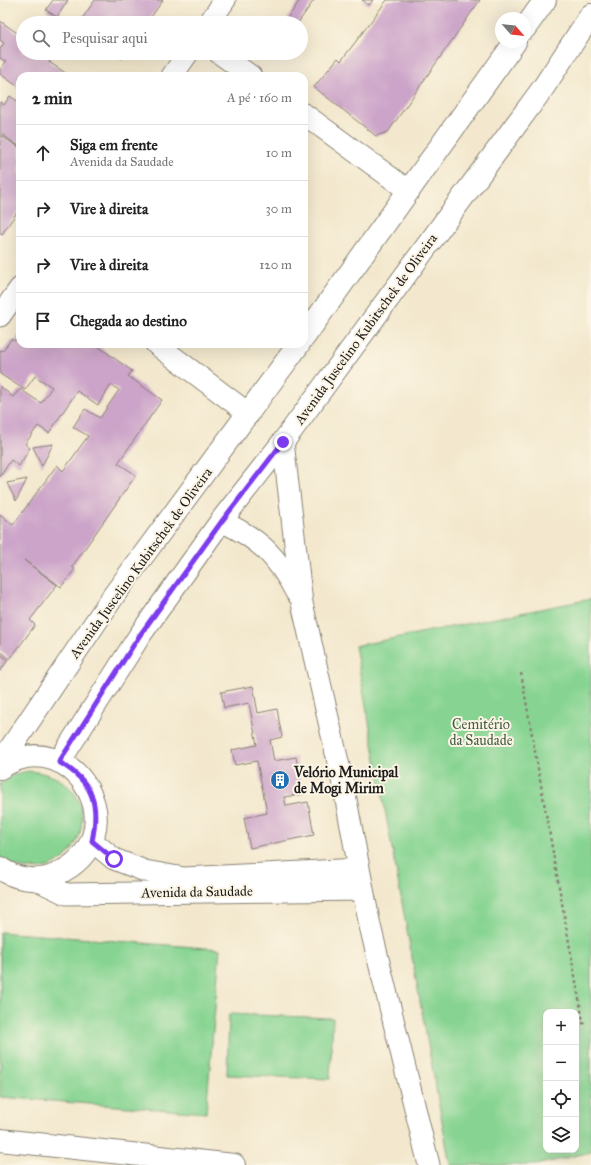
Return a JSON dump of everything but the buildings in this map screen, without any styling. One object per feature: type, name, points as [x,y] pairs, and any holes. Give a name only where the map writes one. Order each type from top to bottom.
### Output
[{"type":"main road","points":[[531,20],[545,0]]},
{"type":"main road","name":"Avenida Juscelino Kubitschek de Oliveira","points":[[59,762],[140,635],[222,521],[283,442],[543,88],[591,15]]},
{"type":"main road","points":[[308,331],[511,48]]},
{"type":"main road","name":"Avenida Juscelino Kubitschek de Oliveira","points":[[0,764],[114,595],[249,414],[296,348]]},
{"type":"main road","points":[[0,768],[9,762],[25,758],[42,757],[59,762],[75,771],[87,786],[94,803],[96,822],[92,841],[82,857],[67,870],[50,878],[28,879],[0,884]]},
{"type":"main road","points":[[0,868],[28,879]]},
{"type":"main road","points":[[0,1140],[234,1165]]},
{"type":"street","points":[[214,16],[225,0]]},
{"type":"street","points":[[175,72],[183,60]]},
{"type":"street","points":[[229,60],[245,72]]},
{"type":"street","points":[[308,117],[409,191]]},
{"type":"street","points":[[0,316],[16,294]]},
{"type":"street","points":[[161,348],[249,414]]},
{"type":"street","points":[[283,442],[302,603],[344,784],[363,890],[428,1165]]},
{"type":"street","points":[[222,521],[243,531],[268,550],[285,571],[302,603]]},
{"type":"street","name":"Avenida da Saudade","points":[[92,841],[114,859],[145,871],[184,878],[359,869]]},
{"type":"street","name":"Avenida da Saudade","points":[[28,879],[66,894],[363,890]]},
{"type":"path","points":[[521,673],[584,1027]]},
{"type":"green space","name":"Cemitério da Saudade","points":[[591,599],[591,1152],[536,1165],[450,1165],[355,646]]},
{"type":"green space","points":[[28,771],[55,777],[72,790],[81,807],[82,826],[75,844],[63,859],[46,868],[24,868],[14,866],[0,857],[0,784],[12,775]]},
{"type":"green space","points":[[0,932],[220,949],[206,1113],[0,1097]]},
{"type":"green space","points":[[229,1014],[333,1018],[330,1079],[227,1075]]},
{"type":"place","name":"Velório Municipal de Mogi Mirim","points":[[280,780]]},
{"type":"route","points":[[114,859],[92,841],[96,822],[94,803],[87,786],[75,771],[59,762],[140,635],[222,521],[283,442]]}]
